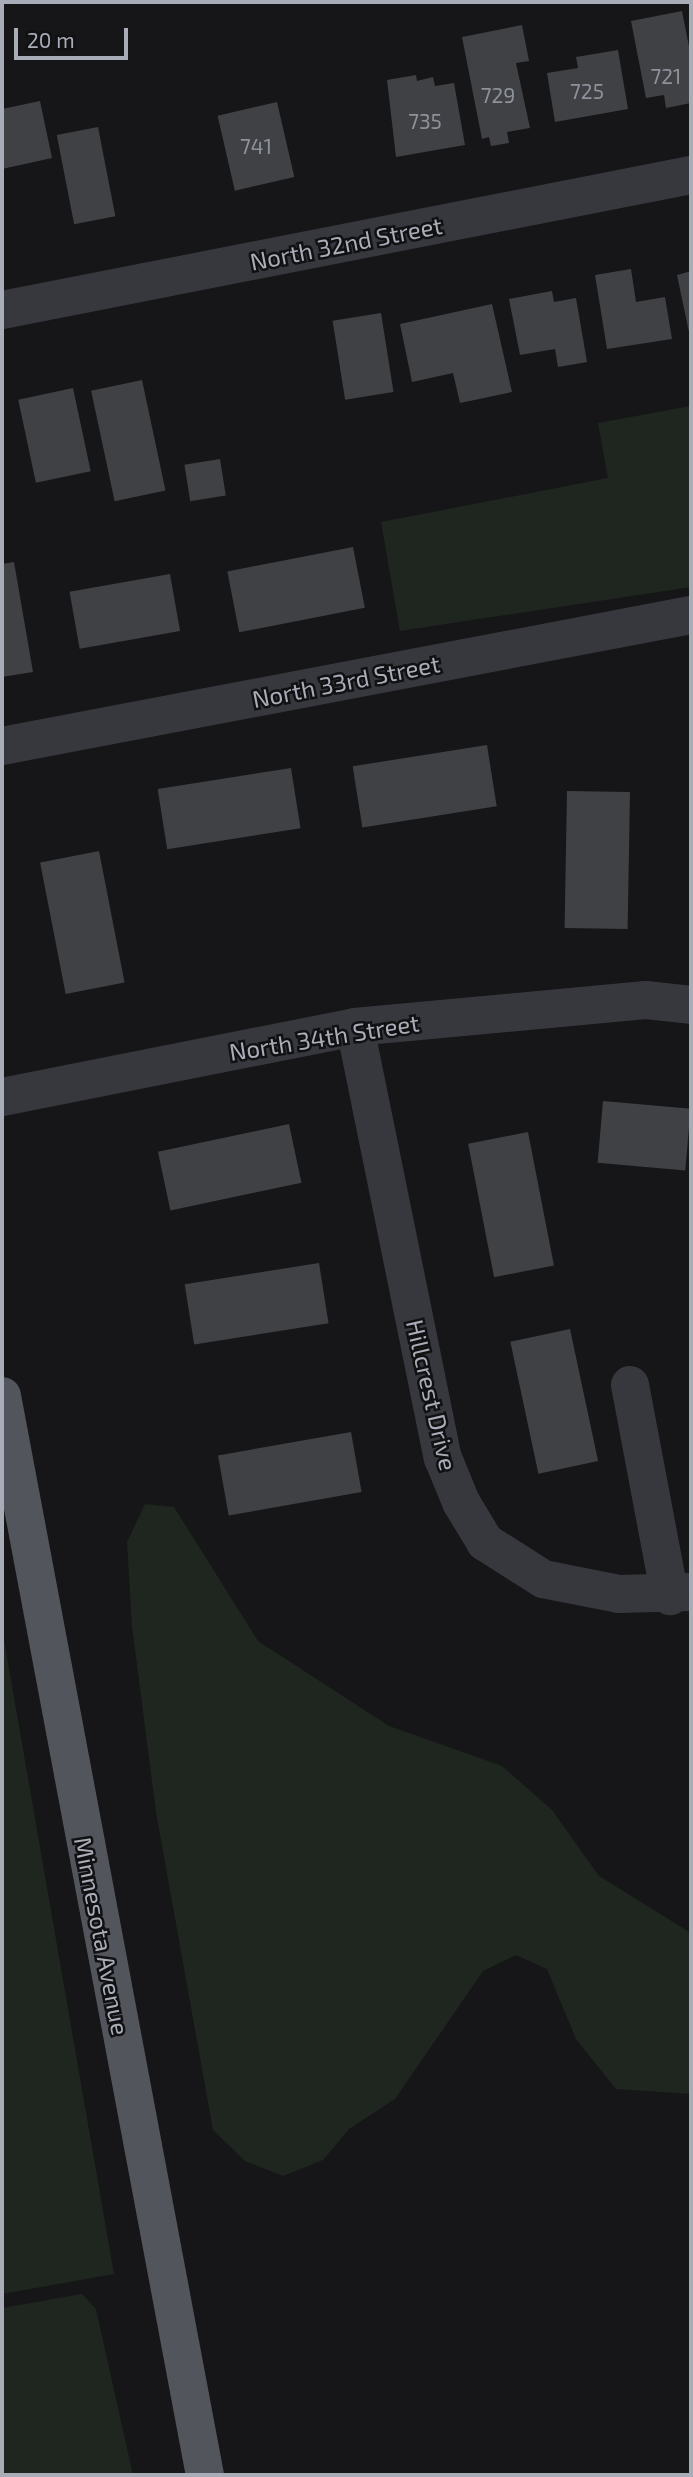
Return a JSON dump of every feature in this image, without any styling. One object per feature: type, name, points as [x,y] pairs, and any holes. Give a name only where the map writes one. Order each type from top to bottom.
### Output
[{"type":"main road","name":"Minnesota Avenue","points":[[2,1398],[205,2475]]},
{"type":"street","name":"North 32nd Street","points":[[2,310],[691,175]]},
{"type":"street","name":"North 33rd Street","points":[[2,746],[691,615]]},
{"type":"street","name":"North 34th Street","points":[[2,1097],[355,1027],[646,1000],[691,1005]]},
{"type":"street","name":"Hillcrest Drive","points":[[355,1027],[443,1458],[461,1502],[485,1542],[543,1579],[619,1594],[681,1594]]},
{"type":"street","points":[[630,1385],[681,1594]]},
{"type":"shaded area","points":[[691,406],[691,587],[400,631],[381,522],[608,478],[598,423]]},
{"type":"shaded area","points":[[145,1504],[174,1507],[258,1641],[389,1726],[502,1766],[552,1810],[599,1876],[691,1933],[691,2094],[616,2089],[576,2039],[547,1969],[516,1955],[483,1971],[395,2099],[349,2129],[323,2160],[283,2176],[245,2161],[213,2130],[156,1812],[132,1626],[127,1542]]},
{"type":"shaded area","points":[[2,1628],[114,2274],[2,2294]]},
{"type":"shaded area","points":[[82,2294],[96,2309],[133,2475],[2,2475],[2,2308]]},
{"type":"building","points":[[682,11],[691,57],[691,103],[666,108],[664,95],[646,98],[631,21]]},
{"type":"building","points":[[522,25],[529,61],[516,63],[530,128],[507,132],[509,143],[491,146],[489,137],[482,139],[462,37]]},
{"type":"building","points":[[618,50],[628,109],[555,122],[547,73],[578,68],[576,57]]},
{"type":"building","points":[[416,75],[417,81],[433,77],[435,86],[454,83],[465,145],[396,157],[387,80]]},
{"type":"building","points":[[40,101],[52,158],[2,169],[2,109]]},
{"type":"building","points":[[277,102],[294,177],[235,191],[218,116]]},
{"type":"building","points":[[98,127],[115,216],[74,224],[57,135]]},
{"type":"building","points":[[631,269],[636,302],[665,297],[672,339],[607,349],[595,275]]},
{"type":"building","points":[[691,271],[691,337],[690,337],[677,275]]},
{"type":"building","points":[[552,291],[554,302],[576,298],[587,362],[558,367],[555,349],[520,355],[509,299]]},
{"type":"building","points":[[492,304],[512,392],[460,403],[453,373],[412,382],[400,324]]},
{"type":"building","points":[[381,313],[394,392],[345,400],[333,321]]},
{"type":"building","points":[[142,380],[165,491],[115,501],[91,391]]},
{"type":"building","points":[[73,388],[91,471],[36,483],[18,400]]},
{"type":"building","points":[[220,459],[226,496],[190,501],[184,465]]},
{"type":"building","points":[[353,547],[365,608],[239,632],[227,571]]},
{"type":"building","points":[[14,562],[33,672],[2,677],[2,564]]},
{"type":"building","points":[[170,574],[180,631],[80,649],[70,592]]},
{"type":"building","points":[[487,745],[497,806],[362,828],[353,766]]},
{"type":"building","points":[[291,768],[301,828],[167,849],[158,789]]},
{"type":"building","points":[[567,791],[630,792],[628,929],[565,928]]},
{"type":"building","points":[[99,851],[125,983],[66,994],[40,862]]},
{"type":"building","points":[[603,1101],[691,1109],[685,1170],[598,1163]]},
{"type":"building","points":[[289,1124],[301,1183],[170,1211],[158,1152]]},
{"type":"building","points":[[528,1132],[554,1266],[494,1277],[468,1144]]},
{"type":"building","points":[[319,1263],[329,1323],[194,1345],[185,1284]]},
{"type":"building","points":[[570,1329],[598,1461],[538,1474],[510,1342]]},
{"type":"building","points":[[351,1432],[362,1492],[229,1516],[218,1455]]}]
